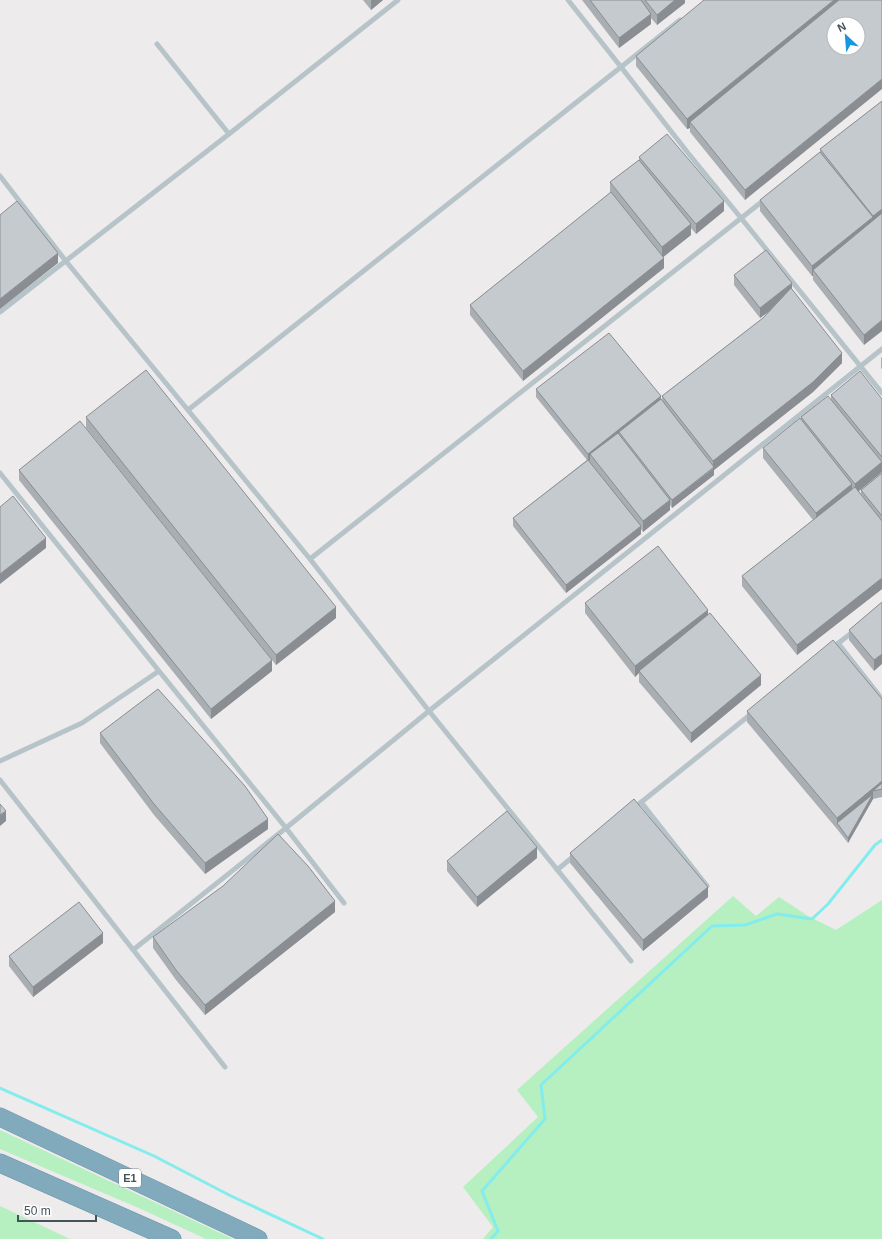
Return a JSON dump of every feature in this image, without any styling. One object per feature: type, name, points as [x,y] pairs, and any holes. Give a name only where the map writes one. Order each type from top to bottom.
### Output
[{"type":"highway","name":"E1","points":[[1,1117],[258,1239]]},
{"type":"highway","points":[[4,1165],[172,1239]]},
{"type":"lane","points":[[0,312],[398,0]]},
{"type":"lane","points":[[568,0],[688,153],[882,393]]},
{"type":"lane","points":[[188,410],[687,14]]},
{"type":"lane","points":[[157,44],[229,134]]},
{"type":"lane","points":[[0,176],[65,260],[310,559],[429,711],[631,961]]},
{"type":"lane","points":[[310,559],[766,198]]},
{"type":"lane","points":[[134,950],[429,711],[882,349]]},
{"type":"lane","points":[[0,473],[344,902]]},
{"type":"lane","points":[[826,653],[857,628]]},
{"type":"lane","points":[[838,643],[882,699]]},
{"type":"lane","points":[[0,762],[82,723],[159,671]]},
{"type":"lane","points":[[629,811],[758,708]]},
{"type":"lane","points":[[0,780],[225,1067]]},
{"type":"lane","points":[[642,802],[707,886]]},
{"type":"lane","points":[[557,870],[581,850]]},
{"type":"green space","points":[[733,896],[756,916],[779,897],[808,916],[836,930],[882,900],[882,1239],[483,1239],[493,1227],[463,1187],[538,1117],[517,1090]]},
{"type":"green space","points":[[0,1130],[233,1239],[206,1239],[141,1209],[0,1149]]},
{"type":"green space","points":[[0,1206],[70,1239],[0,1239]]},
{"type":"building","points":[[590,0],[641,0],[651,14],[619,38]]},
{"type":"building","points":[[645,0],[675,0],[657,15]]},
{"type":"building","points":[[704,0],[834,0],[687,119],[636,56]]},
{"type":"building","points":[[839,0],[882,0],[882,79],[745,190],[690,122]]},
{"type":"building","points":[[882,101],[882,209],[873,216],[820,149]]},
{"type":"building","points":[[667,134],[724,201],[696,224],[639,157]]},
{"type":"building","points":[[820,152],[873,217],[812,266],[760,200]]},
{"type":"building","points":[[639,160],[691,224],[662,247],[610,182]]},
{"type":"building","points":[[611,192],[664,258],[523,371],[470,305]]},
{"type":"building","points":[[17,201],[58,253],[0,299],[0,215]]},
{"type":"building","points":[[882,213],[882,320],[864,335],[813,270]]},
{"type":"building","points":[[766,250],[792,283],[760,308],[734,275]]},
{"type":"building","points":[[791,288],[842,353],[813,382],[713,461],[662,396],[763,318]]},
{"type":"building","points":[[609,333],[661,396],[588,454],[536,389]]},
{"type":"building","points":[[146,370],[336,607],[276,655],[86,417]]},
{"type":"building","points":[[860,371],[882,399],[882,457],[831,395]]},
{"type":"building","points":[[828,396],[882,462],[855,484],[801,417]]},
{"type":"building","points":[[661,399],[714,467],[672,500],[619,432]]},
{"type":"building","points":[[800,418],[852,484],[816,513],[763,448]]},
{"type":"building","points":[[80,421],[272,660],[211,709],[19,470]]},
{"type":"building","points":[[618,433],[670,500],[643,521],[590,454]]},
{"type":"building","points":[[588,460],[641,526],[566,585],[513,518]]},
{"type":"building","points":[[882,473],[882,516],[861,490]]},
{"type":"building","points":[[855,487],[882,521],[882,578],[797,645],[742,576]]},
{"type":"building","points":[[13,496],[46,538],[0,574],[0,507]]},
{"type":"building","points":[[658,546],[708,610],[635,666],[585,603]]},
{"type":"building","points":[[882,602],[882,654],[874,660],[849,630]]},
{"type":"building","points":[[710,613],[761,675],[691,733],[639,671]]},
{"type":"building","points":[[833,640],[882,699],[882,781],[837,818],[747,711]]},
{"type":"building","points":[[158,689],[245,786],[268,819],[205,863],[154,804],[100,733]]},
{"type":"building","points":[[882,783],[882,789],[873,791]]},
{"type":"building","points":[[873,794],[848,838],[837,823]]},
{"type":"building","points":[[634,799],[708,887],[643,940],[570,853]]},
{"type":"building","points":[[0,804],[6,811],[0,815]]},
{"type":"building","points":[[507,811],[537,847],[477,897],[447,861]]},
{"type":"building","points":[[278,834],[308,866],[335,901],[205,1005],[176,970],[153,937],[223,886]]},
{"type":"building","points":[[79,902],[103,933],[33,987],[9,956]]},
{"type":"waterway","points":[[491,1239],[498,1231],[482,1191],[545,1119],[541,1085],[712,926],[745,925],[777,914],[812,919],[828,904],[875,845],[882,840]]},
{"type":"waterway","points":[[0,1088],[154,1156],[231,1196],[323,1239]]}]
